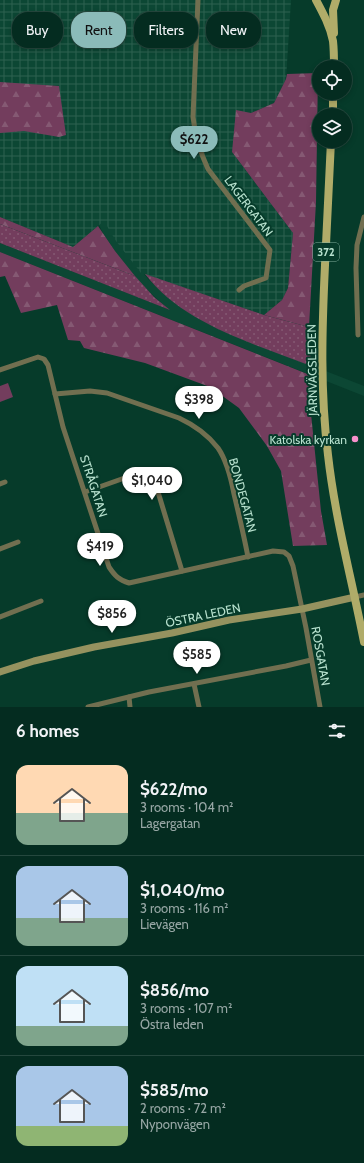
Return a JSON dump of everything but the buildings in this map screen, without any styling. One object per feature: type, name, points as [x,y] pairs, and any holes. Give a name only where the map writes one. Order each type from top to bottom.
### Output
[{"type":"main road","points":[[316,0],[327,21],[333,42]]},
{"type":"main road","points":[[334,60],[333,42],[335,31],[333,10],[336,0]]},
{"type":"main road","name":"JÄRNVÄGSLEDEN","points":[[331,148],[323,317],[322,390],[330,477],[364,642]]},
{"type":"street","name":"LAGERGATAN","points":[[198,0],[193,117],[195,134],[203,159],[208,168],[270,250],[266,278],[244,286],[239,290]]},
{"type":"street","points":[[358,335],[356,268],[357,245],[364,218]]},
{"type":"street","name":"STRÅGATAN","points":[[0,370],[38,357],[44,359],[48,365],[63,427],[109,567],[116,578],[129,583],[273,551],[284,552],[289,556],[293,566],[302,608]]},
{"type":"street","name":"BONDEGATAN","points":[[55,394],[90,391],[107,393],[179,418],[200,431],[218,448],[228,468],[248,557]]},
{"type":"street","points":[[85,492],[133,475],[142,477],[153,484],[158,492],[182,571]]},
{"type":"street","points":[[0,549],[18,542]]},
{"type":"street","name":"ÖSTRA LEDEN","points":[[0,672],[34,661],[94,647],[364,595]]},
{"type":"street","points":[[0,617],[41,601]]},
{"type":"street","name":"ROSGATAN","points":[[302,608],[320,707]]},
{"type":"street","points":[[88,707],[129,697],[311,660]]},
{"type":"street","points":[[194,684],[199,707]]},
{"type":"street","points":[[129,697],[130,707]]},
{"type":"shaded area","points":[[0,0],[291,0],[286,79],[274,103],[251,113],[232,152],[293,233],[288,288],[282,300],[264,315],[141,273],[116,241],[104,221],[73,247],[0,217]]},
{"type":"shaded area","points":[[80,185],[148,279],[185,310],[216,328],[364,386],[364,396],[0,252],[0,243],[168,309],[141,284],[115,251],[103,233]]},
{"type":"green space","points":[[312,73],[312,100],[318,100],[317,108],[312,108],[312,148],[317,148],[316,202],[309,327],[264,315],[282,300],[288,288],[293,233],[232,152],[236,110],[251,113],[274,103],[287,74]]},
{"type":"green space","points":[[0,82],[59,86],[66,135],[59,137],[24,131],[0,133]]},
{"type":"green space","points":[[0,217],[73,247],[98,226],[115,251],[135,276],[0,224]]},
{"type":"green space","points":[[0,224],[135,276],[154,297],[170,310],[0,243]]},
{"type":"green space","points":[[0,252],[310,375],[310,404],[321,511],[327,545],[293,546],[281,471],[267,446],[239,408],[210,387],[145,363],[84,348],[80,341],[68,340],[57,305],[21,313],[5,276],[0,277]]},
{"type":"green space","points":[[145,274],[264,315],[309,327],[311,366],[244,340],[199,319],[179,306],[161,291]]},
{"type":"green space","points":[[8,383],[13,397],[0,402],[0,386]]},
{"type":"place","name":"Katolska kyrkan","points":[[355,439]]}]
